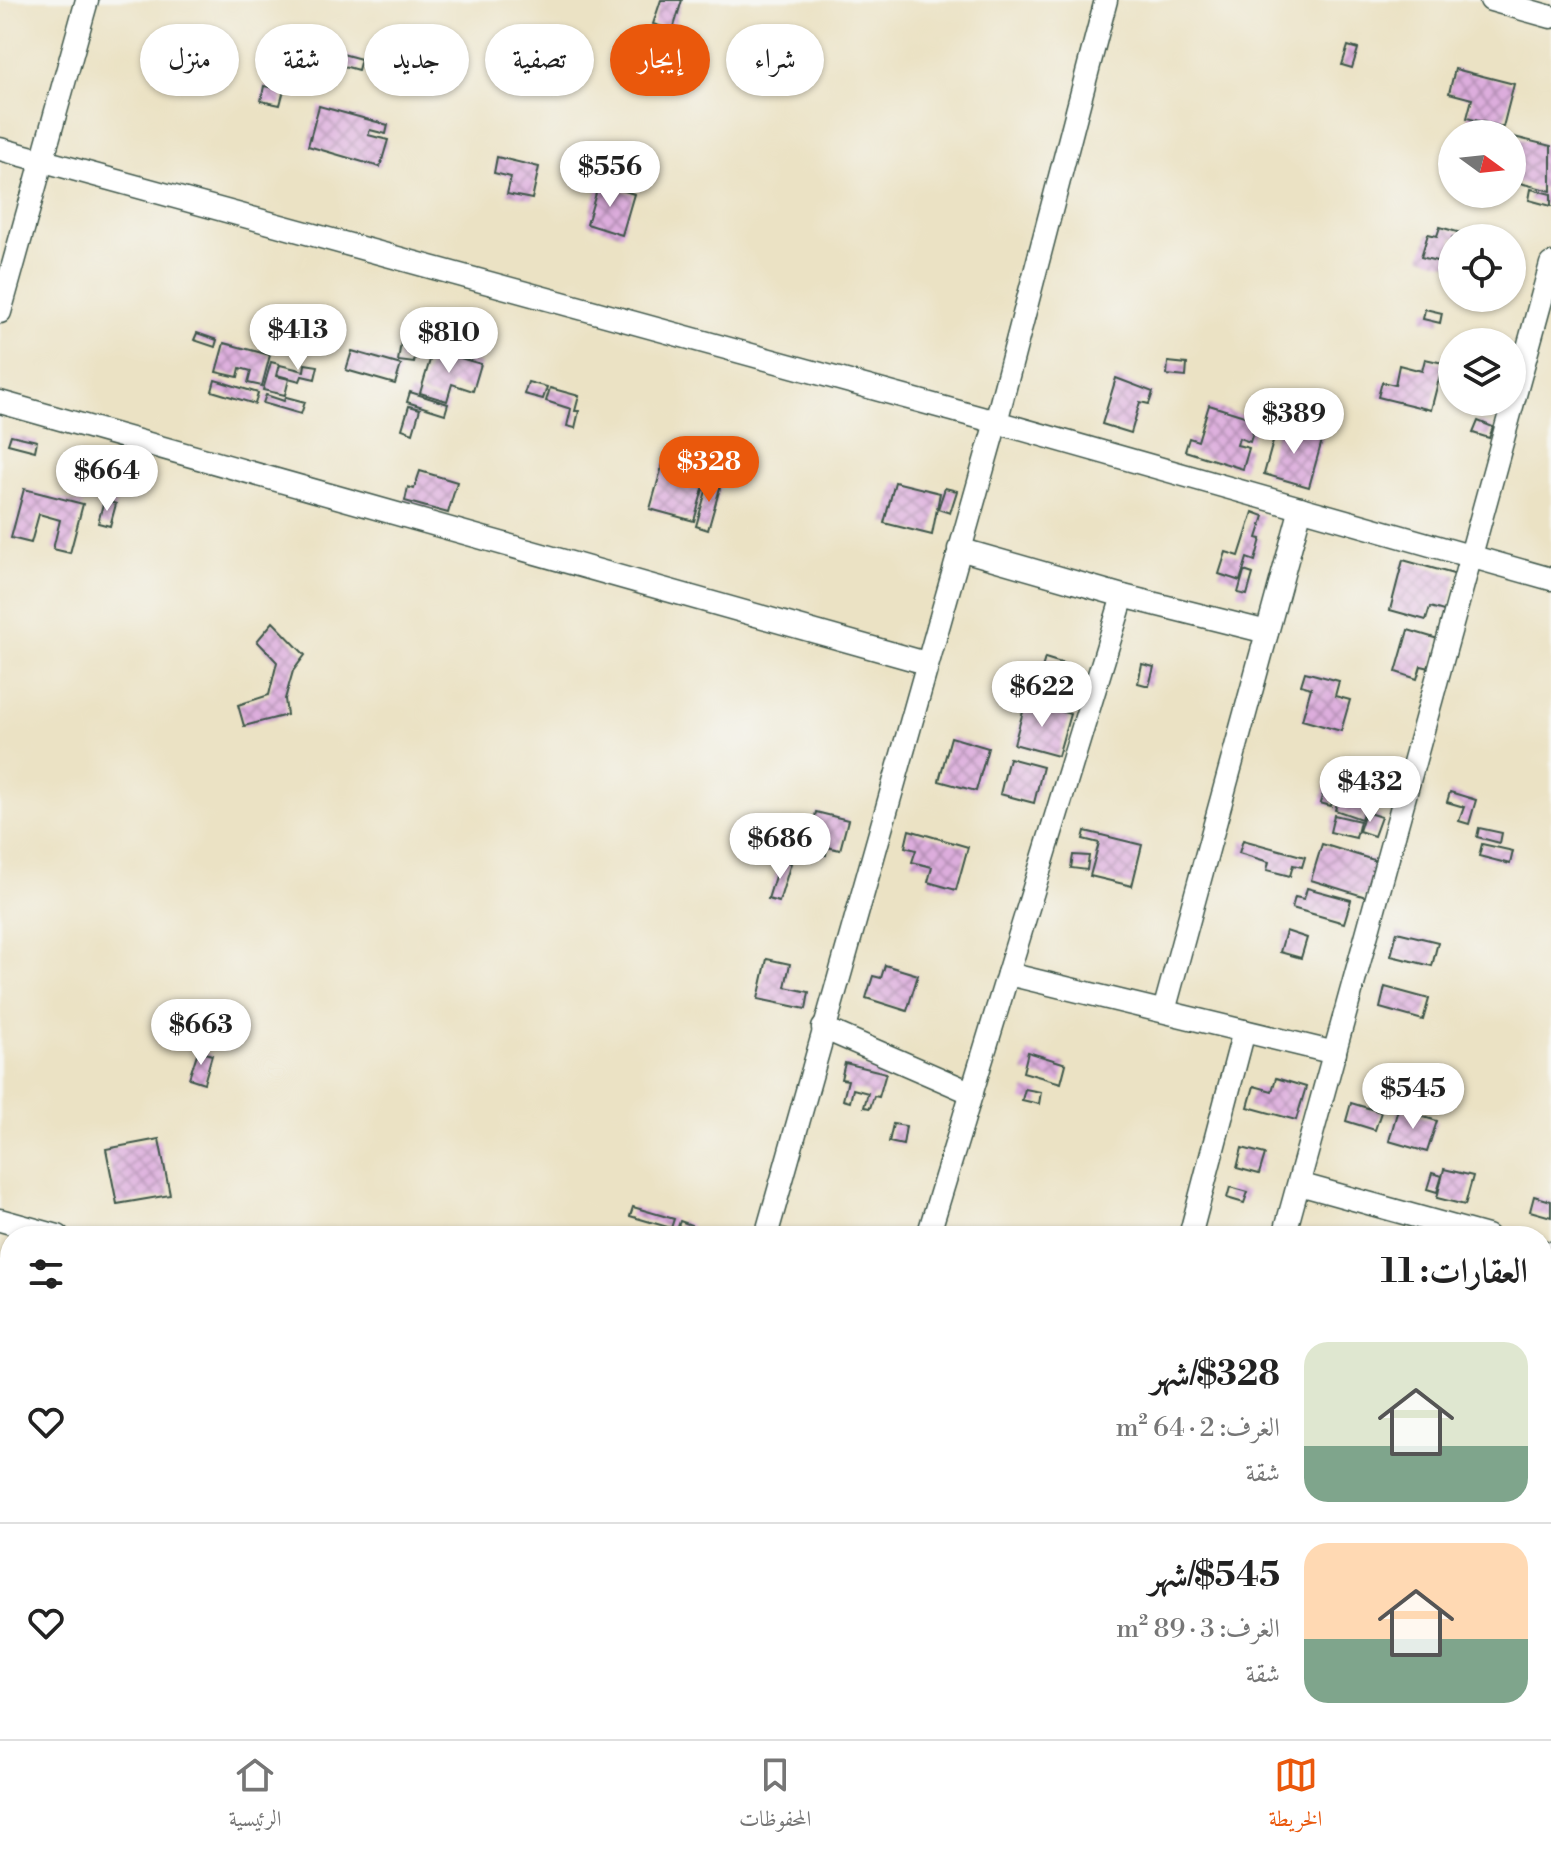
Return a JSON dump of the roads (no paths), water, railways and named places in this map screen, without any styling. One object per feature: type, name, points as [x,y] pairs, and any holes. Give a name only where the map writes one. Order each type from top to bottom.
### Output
[{"type":"street","points":[[0,312],[87,0]]},
{"type":"street","points":[[769,1226],[996,422],[1106,0]]},
{"type":"street","points":[[1491,0],[1551,17]]},
{"type":"street","points":[[0,149],[996,422],[1551,579]]},
{"type":"street","points":[[1287,1226],[1551,264]]},
{"type":"street","points":[[0,402],[926,663]]},
{"type":"street","points":[[1164,1011],[1301,508]]},
{"type":"street","points":[[959,549],[1123,596],[1267,632]]},
{"type":"street","points":[[931,1226],[1123,596]]},
{"type":"street","points":[[1008,974],[1335,1053]]},
{"type":"street","points":[[823,1028],[972,1093]]},
{"type":"street","points":[[1193,1226],[1244,1031]]},
{"type":"street","points":[[1299,1184],[1451,1226]]},
{"type":"street","points":[[0,1220],[22,1226]]}]
